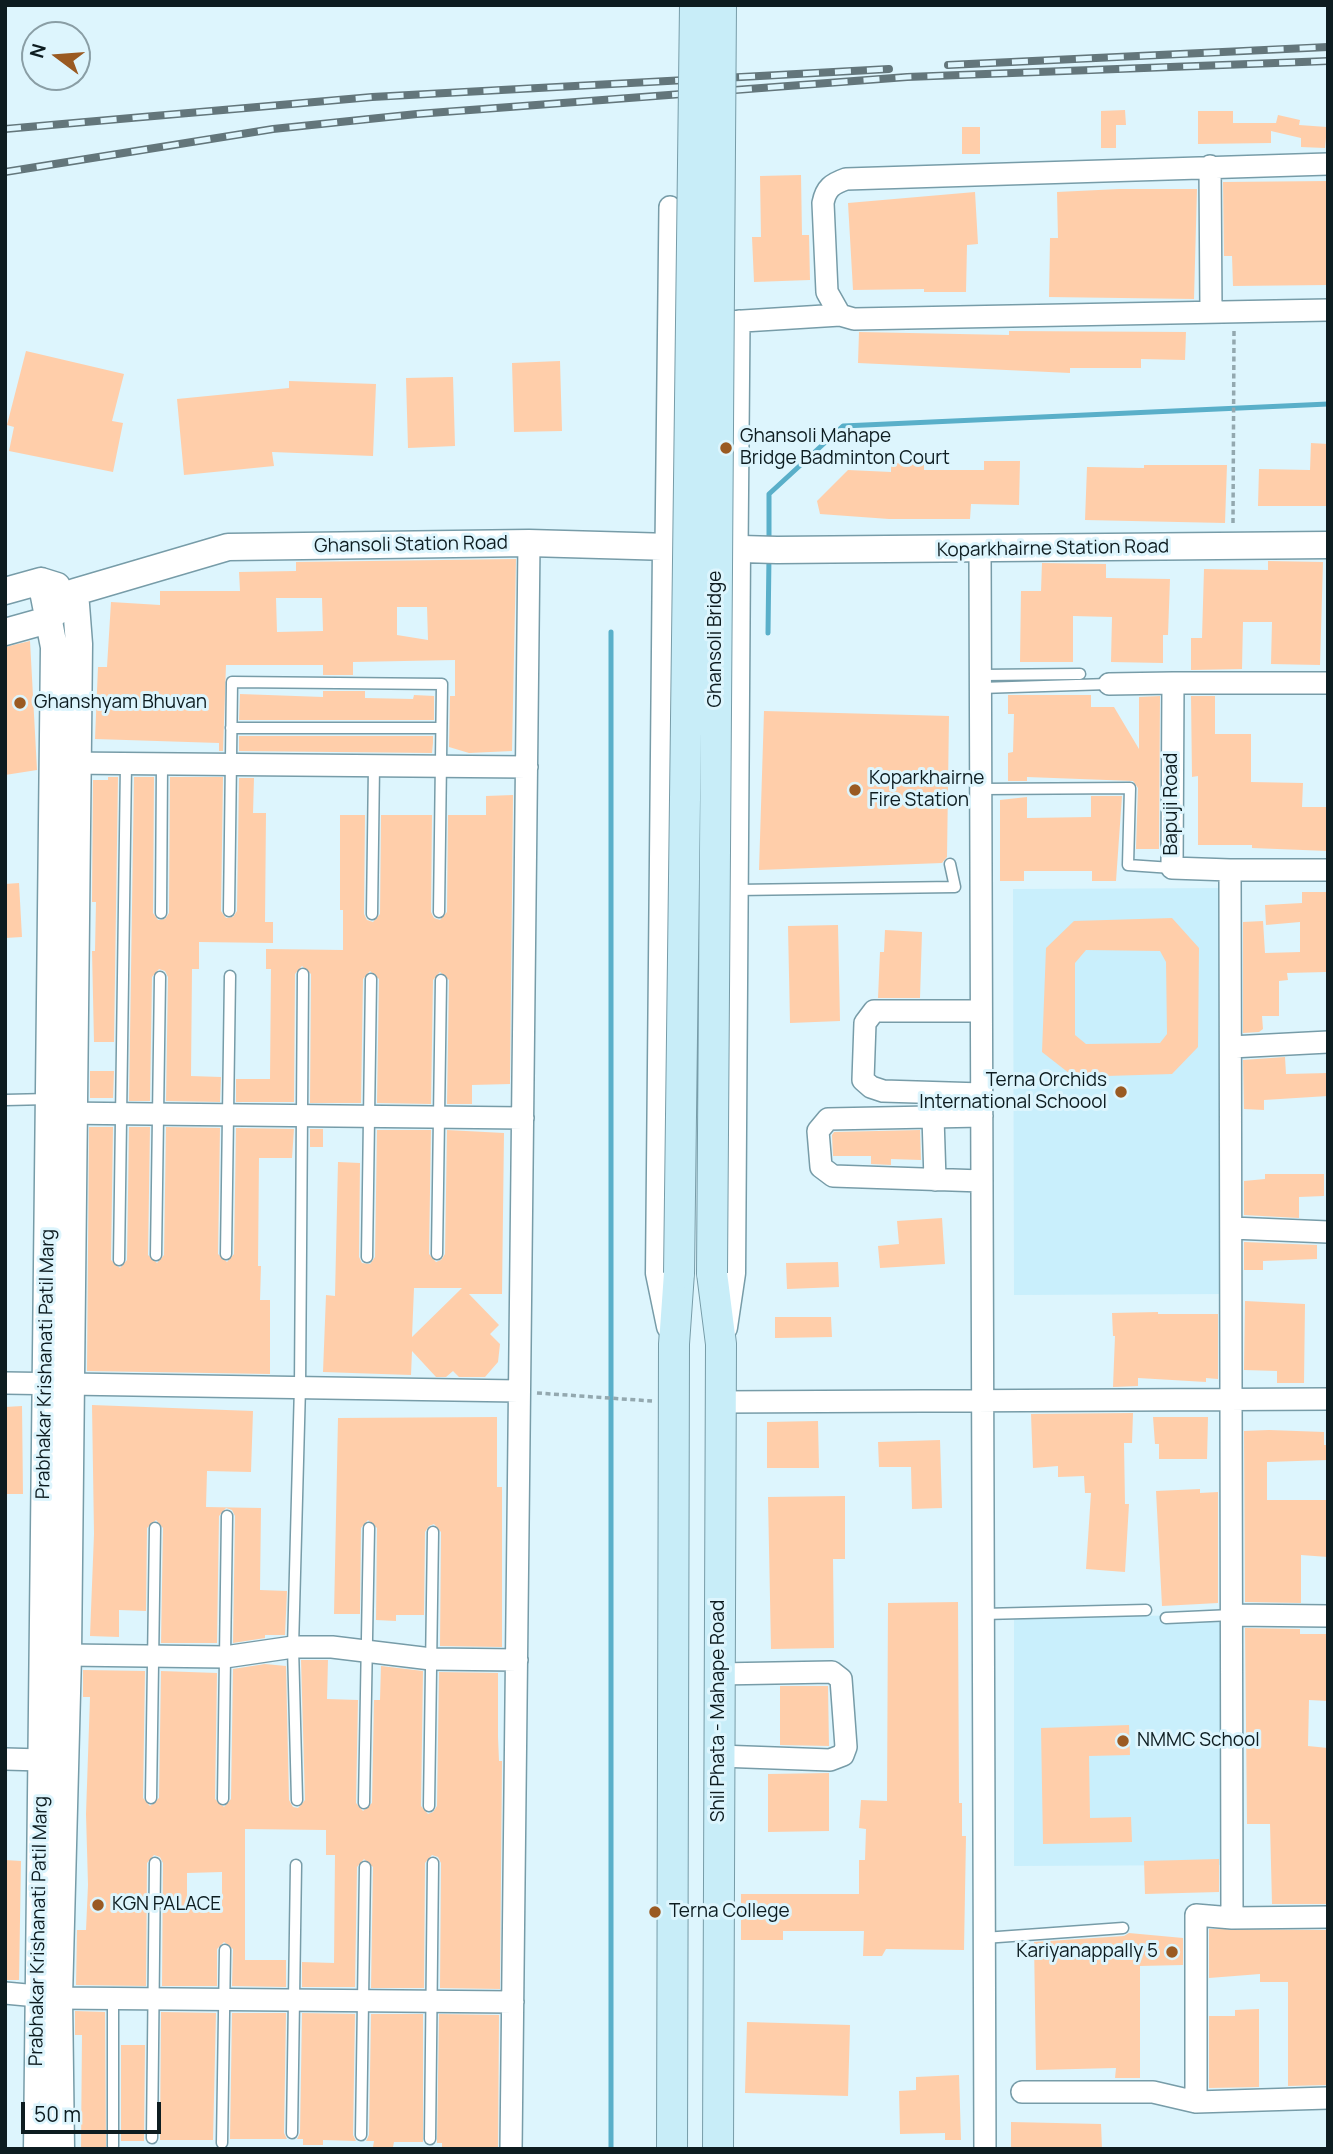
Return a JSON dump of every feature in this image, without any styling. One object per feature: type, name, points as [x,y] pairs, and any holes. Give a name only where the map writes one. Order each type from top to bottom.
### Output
[{"type":"main road","name":"Ghansoli Bridge","points":[[674,1344],[679,1273],[695,5]]},
{"type":"main road","name":"Ghansoli Bridge","points":[[712,1273],[721,5]]},
{"type":"main road","name":"Shil Phata - Mahape Road","points":[[712,1273],[721,1344],[718,2149]]},
{"type":"main road","points":[[672,2149],[674,1344]]},
{"type":"street","points":[[840,315],[827,292],[823,203],[825,193],[832,184],[846,179],[1328,164]]},
{"type":"street","points":[[1210,166],[1211,312]]},
{"type":"street","points":[[670,207],[659,1273],[674,1344]]},
{"type":"street","points":[[667,328],[840,315],[855,319],[1328,310]]},
{"type":"street","points":[[721,1344],[732,1273],[735,890],[755,549],[739,321]]},
{"type":"street","points":[[511,2149],[530,543]]},
{"type":"street","name":"Ghansoli Station Road","points":[[48,620],[75,592],[228,547],[530,543],[755,549]]},
{"type":"street","name":"Koparkhairne Station Road","points":[[755,549],[980,550],[1328,545]]},
{"type":"street","points":[[980,550],[985,2149]]},
{"type":"street","points":[[5,592],[41,582],[75,592]]},
{"type":"street","name":"Prabhakar Krishanati Patil Marg","points":[[37,2149],[68,1655],[58,1384],[58,1109],[51,763],[54,647],[41,582]]},
{"type":"street","name":"Prabhakar Krishanati Patil Marg","points":[[58,1109],[78,763],[79,644],[75,592]]},
{"type":"street","points":[[5,632],[48,620]]},
{"type":"street","name":"Bapuji Road","points":[[1173,683],[1172,868],[1328,870]]},
{"type":"street","points":[[1109,684],[1328,683]]},
{"type":"street","points":[[51,763],[527,767]]},
{"type":"street","points":[[1230,870],[1232,1918]]},
{"type":"street","points":[[981,1011],[874,1011],[865,1023],[863,1080],[883,1091],[982,1094]]},
{"type":"street","points":[[1231,1047],[1328,1042]]},
{"type":"street","points":[[58,1109],[121,1114],[523,1118]]},
{"type":"street","points":[[982,1116],[828,1119],[818,1131],[821,1167],[833,1176],[982,1181]]},
{"type":"street","points":[[933,1117],[935,1180]]},
{"type":"street","points":[[1231,1228],[1328,1232]]},
{"type":"street","points":[[5,1383],[518,1391]]},
{"type":"street","name":"Prabhakar Krishanati Patil Marg","points":[[58,1384],[42,1760],[48,1997],[61,2149]]},
{"type":"street","points":[[720,1402],[1328,1399]]},
{"type":"street","points":[[1232,1615],[1328,1616]]},
{"type":"street","points":[[68,1655],[225,1657],[293,1647],[368,1650],[431,1659],[517,1660]]},
{"type":"street","points":[[718,1674],[832,1672],[841,1679],[846,1747],[843,1755],[831,1760],[719,1756]]},
{"type":"street","points":[[5,1759],[42,1760]]},
{"type":"street","points":[[1196,2102],[1196,1915],[1232,1918],[1328,1917]]},
{"type":"street","points":[[5,1993],[113,1999],[513,2002]]},
{"type":"street","points":[[1022,2092],[1153,2092],[1196,2102],[1328,2098]]},
{"type":"lane","points":[[980,682],[1080,674]]},
{"type":"lane","points":[[229,911],[232,682],[442,684],[439,912]]},
{"type":"lane","points":[[980,682],[1109,684]]},
{"type":"lane","points":[[231,728],[442,727]]},
{"type":"lane","points":[[119,1259],[125,764]]},
{"type":"lane","points":[[160,913],[162,764]]},
{"type":"lane","points":[[372,914],[374,766]]},
{"type":"lane","points":[[981,789],[1130,788],[1128,865],[1172,868]]},
{"type":"lane","points":[[735,890],[955,887],[950,864]]},
{"type":"lane","points":[[297,1800],[293,1647],[300,1386],[303,974]]},
{"type":"lane","points":[[226,1254],[230,975]]},
{"type":"lane","points":[[156,1255],[160,977]]},
{"type":"lane","points":[[367,1257],[371,979]]},
{"type":"lane","points":[[437,1254],[441,980]]},
{"type":"lane","points":[[5,1100],[58,1109]]},
{"type":"lane","points":[[223,1799],[227,1516]]},
{"type":"lane","points":[[151,1798],[155,1528]]},
{"type":"lane","points":[[364,1803],[369,1528]]},
{"type":"lane","points":[[429,1806],[433,1532]]},
{"type":"lane","points":[[983,1614],[1146,1610]]},
{"type":"lane","points":[[1166,1618],[1232,1615]]},
{"type":"lane","points":[[152,2138],[155,1863]]},
{"type":"lane","points":[[430,2139],[433,1863]]},
{"type":"lane","points":[[292,2133],[296,1866]]},
{"type":"lane","points":[[361,2134],[365,1867]]},
{"type":"lane","points":[[984,1938],[1123,1928]]},
{"type":"lane","points":[[222,2143],[225,1950]]},
{"type":"lane","points":[[113,1999],[113,2146]]},
{"type":"path","points":[[1233,546],[1234,311]]},
{"type":"path","points":[[518,1391],[674,1402]]},
{"type":"shaded area","name":"Terna Orchids International Schoool","points":[[1228,888],[1228,1294],[1014,1295],[1013,889]]},
{"type":"shaded area","name":"NMMC School","points":[[1231,1615],[1231,1865],[1014,1866],[1014,1617]]},
{"type":"building","points":[[1125,110],[1126,125],[1116,125],[1116,148],[1101,148],[1101,111]]},
{"type":"building","points":[[1198,111],[1233,111],[1233,123],[1276,123],[1278,115],[1300,120],[1299,125],[1327,127],[1325,148],[1301,147],[1301,138],[1271,131],[1271,143],[1198,144]]},
{"type":"building","points":[[962,127],[980,127],[980,154],[962,154]]},
{"type":"building","points":[[801,175],[802,235],[809,235],[810,280],[754,282],[752,237],[761,237],[760,176]]},
{"type":"building","points":[[1328,181],[1328,285],[1233,286],[1232,256],[1224,256],[1223,182]]},
{"type":"building","points":[[1197,189],[1194,299],[1049,297],[1050,238],[1058,238],[1057,192]]},
{"type":"building","points":[[975,192],[978,244],[967,245],[966,292],[924,292],[924,289],[853,290],[848,203]]},
{"type":"building","points":[[1009,331],[1186,332],[1185,360],[1141,359],[1141,368],[1070,368],[1070,373],[858,363],[859,332],[1009,335]]},
{"type":"building","points":[[26,351],[124,374],[112,421],[123,423],[113,472],[9,451],[14,427],[7,425]]},
{"type":"building","points":[[560,361],[562,431],[514,432],[512,363]]},
{"type":"building","points":[[453,377],[455,446],[408,448],[406,378]]},
{"type":"building","points":[[289,381],[376,384],[373,456],[272,452],[274,466],[184,475],[177,399],[289,388]]},
{"type":"building","points":[[1311,443],[1328,444],[1328,506],[1258,506],[1259,469],[1310,470]]},
{"type":"building","points":[[984,461],[1020,461],[1019,505],[971,504],[970,519],[889,519],[820,514],[817,501],[848,470],[891,472],[891,463],[924,464],[924,470],[984,470]]},
{"type":"building","points":[[1144,465],[1227,465],[1225,523],[1085,520],[1087,467],[1144,468]]},
{"type":"building","points":[[516,559],[512,751],[469,753],[449,747],[450,696],[455,696],[455,660],[353,662],[353,675],[323,675],[323,665],[226,665],[223,751],[219,751],[219,743],[95,739],[98,667],[107,667],[111,602],[160,605],[160,591],[240,591],[239,572],[296,571],[296,562]],"holes":[[[276,598],[322,598],[323,631],[277,632]],[[397,607],[427,607],[428,640],[397,635]]]},
{"type":"building","points":[[1268,561],[1323,562],[1320,665],[1271,664],[1272,622],[1243,622],[1242,669],[1191,670],[1191,638],[1202,638],[1204,569],[1268,570]]},
{"type":"building","points":[[1042,563],[1106,564],[1106,578],[1170,579],[1168,635],[1163,635],[1163,663],[1111,662],[1112,617],[1073,616],[1073,662],[1020,662],[1021,591],[1041,591]]},
{"type":"building","name":"Ghanshyam Bhuvan","points":[[30,641],[37,770],[5,775],[5,647]]},
{"type":"building","points":[[323,691],[365,691],[365,698],[413,699],[414,695],[434,696],[434,720],[239,720],[240,694],[323,697]]},
{"type":"building","points":[[1008,695],[1091,695],[1091,707],[1114,707],[1139,749],[1139,697],[1160,696],[1159,849],[1136,849],[1138,788],[1133,781],[1027,777],[1027,781],[1008,781],[1008,753],[1013,752],[1014,714],[1008,714]]},
{"type":"building","points":[[1191,696],[1215,696],[1215,734],[1251,734],[1251,782],[1303,783],[1302,807],[1328,807],[1328,851],[1252,848],[1252,845],[1198,845],[1198,776],[1192,777]]},
{"type":"building","name":"Koparkhairne Fire Station","points":[[764,711],[949,716],[947,857],[942,863],[759,870]]},
{"type":"building","points":[[239,736],[433,736],[433,743],[432,753],[239,751]]},
{"type":"building","points":[[108,777],[118,777],[114,1042],[94,1042],[92,951],[95,951],[96,902],[92,902],[93,780],[108,780]]},
{"type":"building","points":[[134,777],[154,777],[153,913],[158,920],[165,919],[169,913],[170,777],[223,777],[221,911],[226,918],[233,917],[237,911],[239,778],[254,778],[253,813],[266,813],[265,922],[273,922],[273,943],[199,942],[199,969],[192,969],[191,1076],[221,1077],[220,1102],[166,1101],[168,977],[165,971],[159,969],[152,977],[150,1101],[129,1101]]},
{"type":"building","points":[[513,795],[510,1084],[472,1085],[472,1104],[447,1104],[449,980],[440,972],[433,980],[431,1104],[377,1103],[379,979],[370,971],[363,979],[361,1103],[310,1103],[311,974],[302,966],[295,974],[294,1102],[236,1102],[236,1079],[270,1079],[271,969],[266,969],[266,949],[343,950],[343,910],[340,910],[340,815],[365,815],[364,914],[367,920],[373,922],[380,914],[381,815],[432,815],[431,912],[434,918],[440,920],[447,912],[448,815],[486,815],[486,796]]},
{"type":"building","points":[[1091,796],[1122,796],[1116,881],[1092,881],[1092,871],[1024,871],[1024,881],[1000,881],[1000,800],[1027,797],[1027,818],[1091,817]]},
{"type":"building","points":[[19,883],[22,937],[5,938],[5,884]]},
{"type":"building","points":[[1302,892],[1327,892],[1326,972],[1287,973],[1288,980],[1279,981],[1279,1016],[1262,1016],[1263,1029],[1259,1032],[1243,1033],[1243,922],[1263,921],[1265,953],[1300,952],[1300,922],[1266,925],[1265,905],[1302,903]]},
{"type":"building","points":[[1172,918],[1199,948],[1198,1047],[1172,1074],[1074,1077],[1042,1052],[1046,948],[1074,921]],"holes":[[[1086,950],[1160,951],[1166,962],[1167,1034],[1160,1043],[1086,1044],[1075,1035],[1075,963]]]},
{"type":"building","points":[[838,925],[840,1021],[790,1023],[788,926]]},
{"type":"building","points":[[885,930],[922,932],[920,998],[878,998],[880,952],[884,952]]},
{"type":"building","points":[[1285,1057],[1286,1074],[1328,1073],[1328,1096],[1264,1100],[1264,1110],[1244,1109],[1243,1060]]},
{"type":"building","points":[[90,1071],[114,1071],[113,1098],[90,1098]]},
{"type":"building","points":[[89,1127],[113,1127],[111,1260],[120,1268],[127,1260],[129,1127],[150,1127],[148,1255],[157,1263],[164,1255],[166,1127],[220,1128],[218,1254],[227,1262],[234,1254],[236,1128],[294,1129],[292,1158],[259,1158],[258,1266],[261,1266],[260,1300],[270,1300],[270,1374],[87,1371]]},
{"type":"building","points":[[310,1129],[323,1129],[323,1147],[310,1147]]},
{"type":"building","points":[[377,1130],[431,1130],[429,1254],[436,1262],[445,1254],[447,1130],[504,1133],[502,1294],[469,1294],[499,1325],[490,1334],[500,1344],[498,1362],[485,1377],[459,1377],[453,1371],[446,1377],[436,1377],[412,1351],[411,1375],[323,1372],[326,1295],[335,1296],[338,1162],[360,1163],[359,1257],[362,1263],[370,1264],[375,1257]],"holes":[[[414,1288],[462,1288],[412,1337]]]},
{"type":"building","points":[[920,1130],[921,1160],[891,1159],[891,1165],[871,1164],[871,1156],[833,1156],[834,1132]]},
{"type":"building","points":[[1265,1174],[1324,1174],[1324,1196],[1299,1197],[1299,1218],[1244,1215],[1244,1181],[1265,1179]]},
{"type":"building","points":[[942,1218],[945,1264],[880,1268],[878,1246],[899,1244],[897,1221]]},
{"type":"building","points":[[1244,1242],[1317,1245],[1317,1259],[1263,1261],[1263,1270],[1244,1270]]},
{"type":"building","points":[[838,1262],[839,1287],[787,1289],[786,1263]]},
{"type":"building","points":[[1245,1301],[1305,1304],[1304,1383],[1277,1383],[1277,1371],[1244,1370]]},
{"type":"building","points":[[1112,1313],[1218,1314],[1218,1379],[1206,1378],[1206,1382],[1138,1378],[1138,1386],[1113,1387],[1115,1336]]},
{"type":"building","points":[[775,1317],[831,1317],[832,1337],[775,1338]]},
{"type":"building","points":[[92,1405],[253,1411],[251,1472],[207,1471],[206,1507],[261,1508],[260,1590],[287,1591],[285,1635],[265,1635],[265,1638],[233,1643],[235,1516],[232,1510],[226,1508],[219,1516],[217,1643],[161,1643],[163,1528],[156,1520],[147,1528],[146,1611],[119,1610],[119,1637],[90,1636],[94,1534]]},
{"type":"building","points":[[22,1406],[23,1494],[5,1494],[5,1407]]},
{"type":"building","points":[[1133,1413],[1132,1443],[1124,1443],[1125,1504],[1129,1504],[1125,1572],[1086,1569],[1091,1493],[1085,1493],[1084,1476],[1058,1477],[1058,1466],[1033,1468],[1031,1414]]},
{"type":"building","points":[[497,1417],[497,1487],[502,1487],[502,1647],[440,1646],[441,1532],[434,1524],[425,1532],[424,1615],[396,1615],[396,1621],[376,1620],[377,1528],[368,1520],[361,1528],[360,1614],[334,1614],[338,1418]]},
{"type":"building","points":[[1153,1417],[1208,1417],[1207,1459],[1159,1459],[1159,1444],[1155,1444]]},
{"type":"building","points":[[818,1421],[819,1468],[767,1468],[767,1422]]},
{"type":"building","points":[[1244,1431],[1324,1432],[1324,1445],[1328,1445],[1328,1460],[1267,1462],[1267,1500],[1328,1500],[1328,1557],[1301,1555],[1301,1603],[1245,1602]]},
{"type":"building","points":[[940,1440],[942,1508],[912,1509],[911,1467],[879,1467],[878,1442]]},
{"type":"building","points":[[1200,1489],[1200,1493],[1218,1492],[1218,1603],[1162,1606],[1156,1491]]},
{"type":"building","points":[[845,1496],[845,1559],[833,1559],[834,1648],[771,1649],[768,1497]]},
{"type":"building","points":[[958,1602],[959,1803],[962,1803],[962,1836],[966,1836],[964,1950],[886,1949],[882,1956],[863,1956],[864,1931],[783,1931],[783,1940],[741,1940],[741,1894],[859,1894],[859,1860],[865,1860],[866,1829],[859,1828],[861,1800],[887,1801],[888,1603]]},
{"type":"building","points":[[1245,1628],[1300,1629],[1300,1634],[1328,1634],[1328,1701],[1309,1700],[1308,1746],[1328,1748],[1328,1904],[1272,1904],[1270,1824],[1247,1824]]},
{"type":"building","points":[[301,1660],[328,1660],[327,1699],[358,1700],[356,1803],[363,1811],[372,1803],[374,1700],[380,1700],[381,1666],[423,1671],[421,1806],[428,1814],[437,1806],[439,1672],[498,1673],[499,1761],[502,1761],[500,1989],[440,1988],[441,1863],[438,1857],[432,1855],[425,1863],[424,1988],[371,1988],[373,1867],[364,1859],[357,1867],[355,1987],[302,1987],[302,1962],[334,1963],[335,1855],[326,1855],[326,1830],[245,1829],[245,1960],[286,1960],[286,1987],[232,1986],[233,1949],[224,1942],[217,1949],[217,1986],[162,1986],[163,1863],[160,1857],[154,1855],[147,1863],[146,1986],[76,1985],[77,1930],[86,1930],[88,1885],[86,1814],[90,1697],[83,1697],[83,1670],[145,1671],[143,1798],[150,1806],[159,1798],[161,1671],[217,1673],[215,1799],[224,1807],[231,1799],[233,1669],[265,1664],[286,1666],[289,1800],[293,1807],[298,1808],[305,1800]],"holes":[[[222,1872],[222,1907],[187,1907],[187,1873]]]},
{"type":"building","points":[[780,1686],[828,1686],[829,1746],[780,1745]]},
{"type":"building","points":[[1129,1725],[1130,1755],[1089,1756],[1090,1818],[1131,1817],[1132,1842],[1043,1844],[1041,1728]]},
{"type":"building","points":[[829,1773],[829,1831],[768,1832],[768,1774]]},
{"type":"building","points":[[1219,1859],[1219,1892],[1145,1894],[1144,1861]]},
{"type":"building","points":[[5,1860],[21,1861],[19,1980],[5,1980]]},
{"type":"building","points":[[1209,1929],[1328,1930],[1328,2085],[1288,2086],[1288,1982],[1260,1982],[1260,1974],[1209,1978]]},
{"type":"building","points":[[1129,1933],[1183,1938],[1183,1965],[1140,1966],[1140,2078],[1115,2078],[1116,2068],[1036,2070],[1034,1942],[1124,1936]]},
{"type":"building","points":[[1259,2009],[1259,2087],[1209,2088],[1209,2016],[1235,2016],[1235,2010]]},
{"type":"building","points":[[75,2011],[105,2012],[106,2149],[81,2149],[82,2035],[75,2035]]},
{"type":"building","points":[[161,2012],[216,2013],[213,2140],[160,2140]]},
{"type":"building","points":[[232,2013],[286,2013],[284,2133],[287,2139],[230,2139]]},
{"type":"building","points":[[302,2013],[355,2014],[353,2135],[356,2141],[323,2140],[323,2145],[303,2145],[303,2139],[297,2139],[300,2133]]},
{"type":"building","points":[[371,2014],[423,2014],[423,2142],[394,2142],[393,2147],[373,2147],[374,2141],[366,2141],[369,2135]]},
{"type":"building","points":[[439,2014],[499,2015],[498,2149],[442,2148],[442,2143],[437,2143]]},
{"type":"building","points":[[747,2022],[850,2025],[848,2096],[745,2093]]},
{"type":"building","points":[[121,2045],[145,2045],[144,2141],[121,2141]]},
{"type":"building","points":[[959,2075],[961,2140],[945,2140],[945,2133],[900,2134],[899,2091],[916,2090],[916,2077]]},
{"type":"building","points":[[1011,2122],[1101,2124],[1102,2149],[1011,2149]]},
{"type":"waterway","points":[[769,542],[769,494],[843,426],[1328,404]]},
{"type":"waterway","points":[[768,633],[769,556]]},
{"type":"waterway","points":[[611,632],[611,2149]]},
{"type":"railway","points":[[948,65],[1328,47]]},
{"type":"railway","points":[[5,172],[273,129],[417,114],[907,77],[1328,61]]},
{"type":"railway","points":[[5,129],[372,97],[889,69]]},
{"type":"place","name":"Ghansoli Mahape Bridge Badminton Court","points":[[726,448]]},
{"type":"place","name":"Ghanshyam Bhuvan","points":[[20,703]]},
{"type":"place","name":"Koparkhairne Fire Station","points":[[855,790]]},
{"type":"place","name":"Terna Orchids International Schoool","points":[[1121,1092]]},
{"type":"place","name":"NMMC School","points":[[1123,1741]]},
{"type":"place","name":"KGN PALACE","points":[[98,1905]]},
{"type":"place","name":"Terna College","points":[[655,1912]]},
{"type":"place","name":"Kariyanappally 5","points":[[1172,1952]]}]
